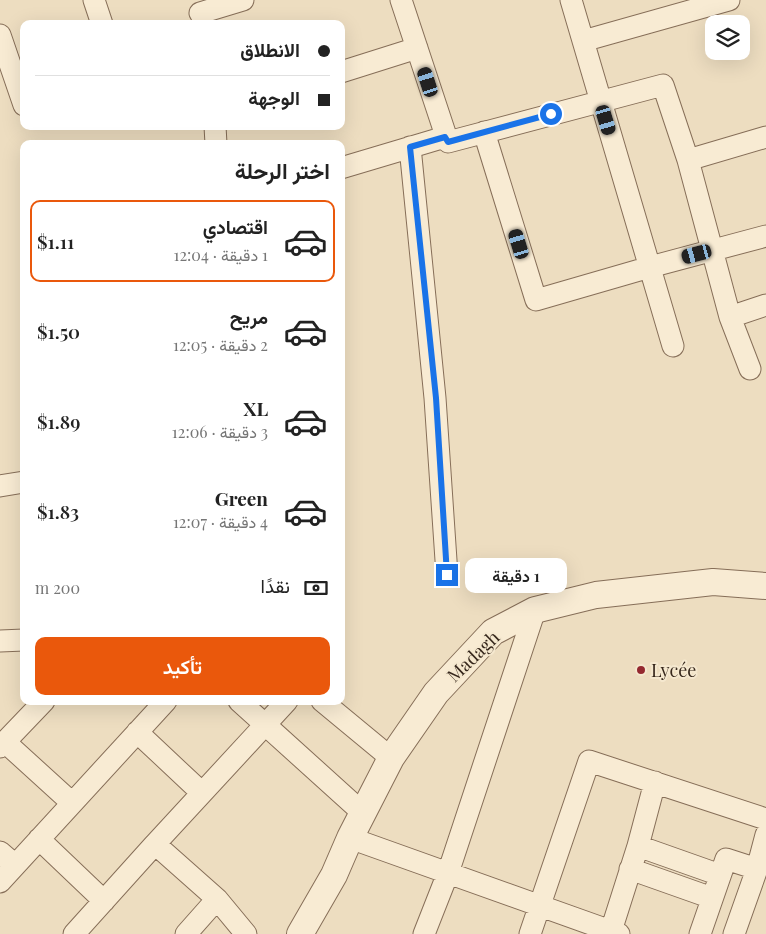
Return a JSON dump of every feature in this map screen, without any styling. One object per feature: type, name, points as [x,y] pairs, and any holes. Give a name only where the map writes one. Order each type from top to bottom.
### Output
[{"type":"street","points":[[200,12],[243,0]]},
{"type":"street","points":[[401,0],[448,142],[663,85],[688,160],[730,317],[750,369]]},
{"type":"street","points":[[571,0],[674,346]]},
{"type":"street","points":[[583,41],[729,0]]},
{"type":"street","points":[[0,35],[10,55],[20,91]]},
{"type":"street","points":[[345,71],[417,48]]},
{"type":"street","points":[[484,132],[536,300],[766,236]]},
{"type":"street","points":[[345,167],[445,137]]},
{"type":"street","points":[[688,160],[766,137]]},
{"type":"street","points":[[410,147],[436,398],[447,575]]},
{"type":"street","points":[[730,317],[766,305]]},
{"type":"street","points":[[0,486],[20,483]]},
{"type":"street","name":"Madagh","points":[[300,934],[334,875],[350,838],[364,814],[391,758],[436,692],[493,632],[535,610],[596,595],[713,582],[766,586]]},
{"type":"street","points":[[424,934],[448,873],[535,610]]},
{"type":"street","points":[[0,641],[20,640]]},
{"type":"street","points":[[40,705],[3,745],[72,803]]},
{"type":"street","points":[[0,882],[7,859],[40,839],[162,705]]},
{"type":"street","points":[[243,705],[364,814]]},
{"type":"street","points":[[74,934],[282,705]]},
{"type":"street","points":[[327,705],[391,758]]},
{"type":"street","points":[[138,732],[202,793]]},
{"type":"street","points":[[530,934],[589,760],[766,819]]},
{"type":"street","points":[[350,838],[540,907],[615,932],[630,869],[655,782]]},
{"type":"street","points":[[734,934],[766,834]]},
{"type":"street","name":"Madagh","points":[[281,934],[330,860],[350,838]]},
{"type":"street","points":[[40,839],[104,902]]},
{"type":"street","points":[[155,844],[217,899],[246,934]]},
{"type":"street","points":[[638,846],[720,875]]},
{"type":"street","points":[[700,934],[726,859],[756,869]]},
{"type":"street","points":[[630,869],[712,898]]},
{"type":"street","points":[[186,934],[217,899]]},
{"type":"place","name":"Lycée","points":[[641,670]]},
{"type":"route","points":[[447,575],[436,398],[410,147],[445,137],[448,142],[551,114]]}]
